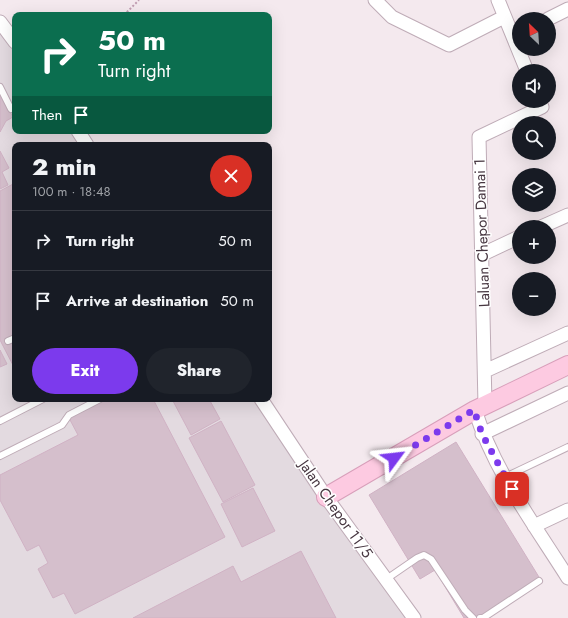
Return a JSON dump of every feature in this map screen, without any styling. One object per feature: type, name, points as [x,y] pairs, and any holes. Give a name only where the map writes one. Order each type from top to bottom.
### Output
[{"type":"street","points":[[374,0],[392,17],[449,45],[504,17]]},
{"type":"street","points":[[498,0],[504,17],[512,30]]},
{"type":"street","points":[[556,15],[568,9]]},
{"type":"street","points":[[0,22],[12,38]]},
{"type":"street","name":"Laluan Chepor Damai 1","points":[[540,108],[479,137],[485,371],[480,408],[482,434],[534,526],[566,571]]},
{"type":"street","points":[[556,220],[568,214]]},
{"type":"street","points":[[483,254],[512,240]]},
{"type":"street","points":[[485,371],[568,333]]},
{"type":"street","points":[[326,497],[480,408],[568,365]]},
{"type":"street","points":[[482,434],[568,393]]},
{"type":"street","name":"Jalan Chepor 11/5","points":[[262,402],[326,497],[414,618]]},
{"type":"street","points":[[534,526],[568,510]]},
{"type":"lane","points":[[0,87],[11,109]]},
{"type":"lane","points":[[8,342],[12,340]]},
{"type":"lane","points":[[0,422],[37,402]]},
{"type":"lane","points":[[0,456],[62,425],[69,415],[94,402]]},
{"type":"lane","points":[[505,477],[568,447]]},
{"type":"lane","points":[[385,580],[417,558],[424,555],[431,558],[465,610],[473,618]]},
{"type":"lane","points":[[480,618],[483,618],[539,581]]},
{"type":"path","points":[[127,12],[138,0]]},
{"type":"shaded area","points":[[0,22],[12,38],[12,134],[80,134],[85,142],[12,142],[12,402],[263,402],[414,618],[0,618]]},
{"type":"building","points":[[0,86],[1,95],[12,118],[6,121],[0,132]]},
{"type":"building","points":[[0,151],[9,168],[2,172],[8,185],[0,189]]},
{"type":"building","points":[[12,185],[12,363],[0,340],[0,191]]},
{"type":"building","points":[[0,350],[7,364],[0,367]]},
{"type":"building","points":[[99,402],[155,402],[225,537],[75,614],[64,593],[53,598],[38,569],[48,563],[39,545],[27,551],[0,500],[0,475],[78,435],[69,418]]},
{"type":"building","points":[[174,402],[211,402],[220,419],[191,435]]},
{"type":"building","points":[[221,421],[255,485],[223,502],[189,438]]},
{"type":"building","points":[[456,442],[542,582],[482,618],[464,618],[435,570],[420,579],[369,495]]},
{"type":"building","points":[[253,488],[275,531],[242,547],[221,504]]},
{"type":"building","points":[[301,551],[336,618],[133,618],[233,566],[241,582]]},
{"type":"route","points":[[394,458],[474,410],[482,434],[512,489]]}]
